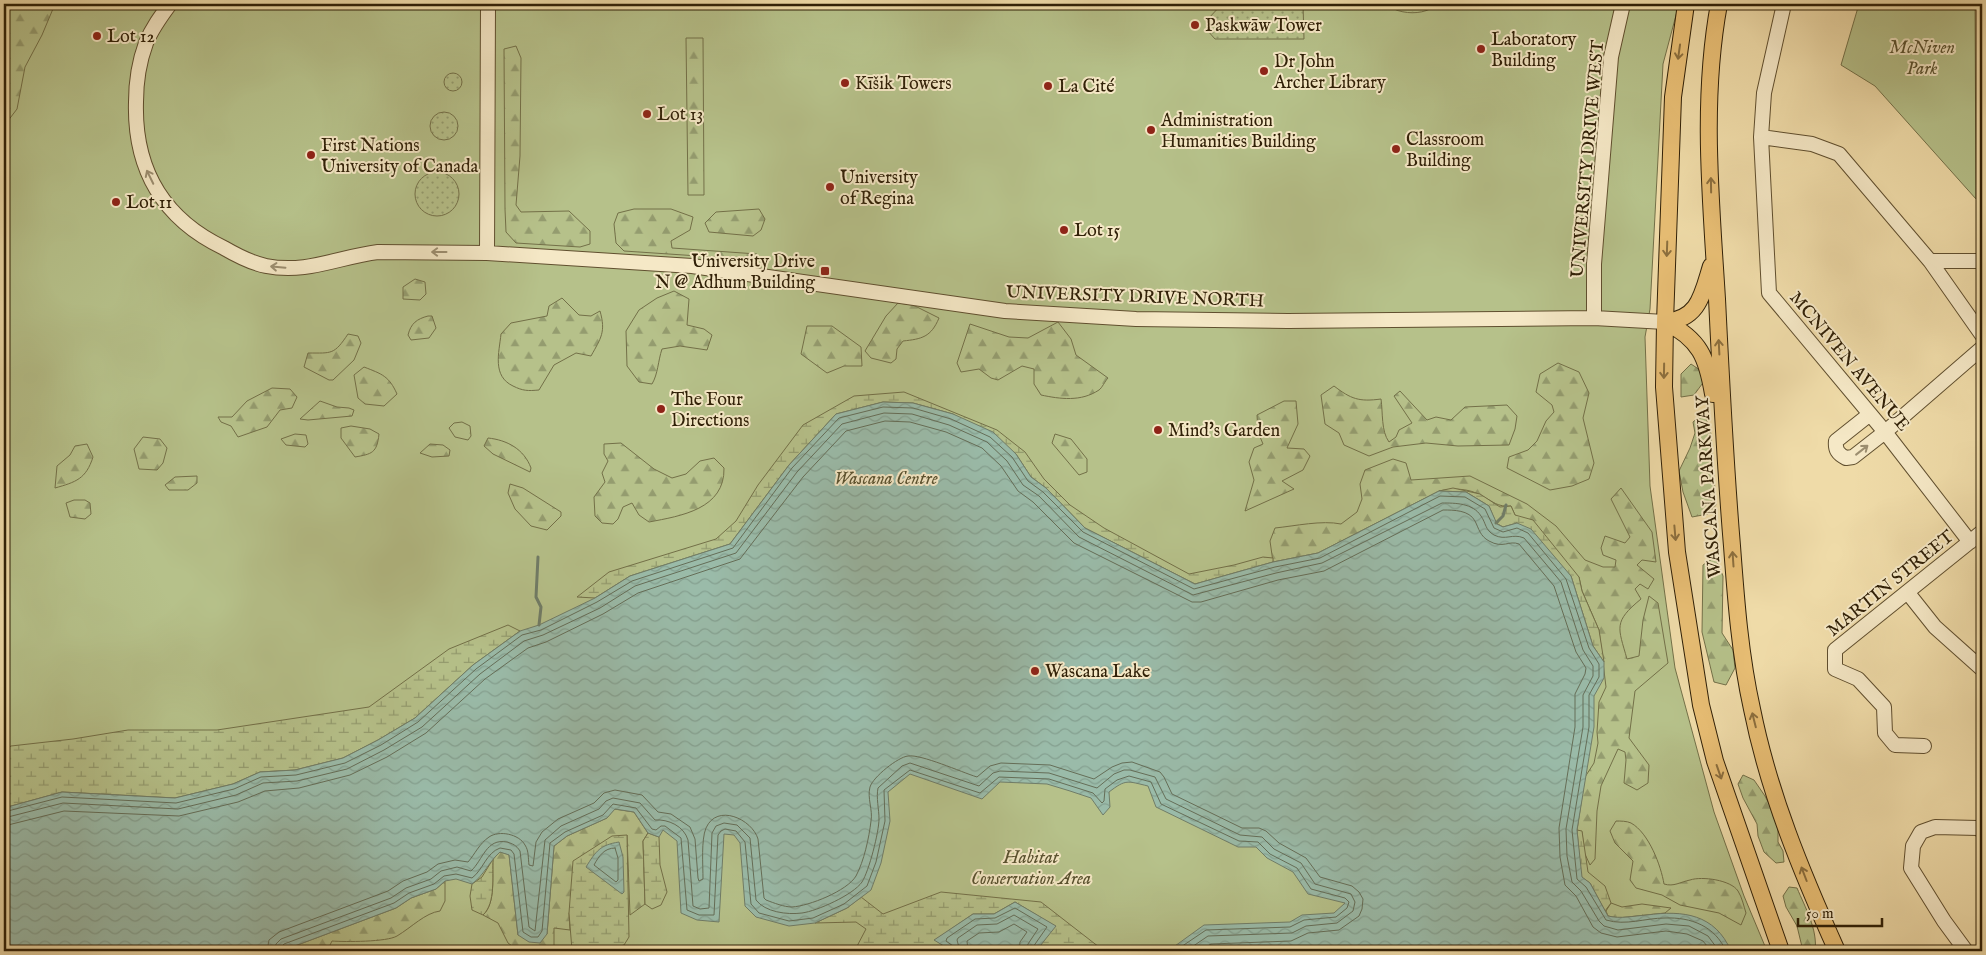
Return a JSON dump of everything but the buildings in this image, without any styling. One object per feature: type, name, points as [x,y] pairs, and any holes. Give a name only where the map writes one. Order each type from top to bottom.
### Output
[{"type":"main road","name":"WASCANA PARKWAY","points":[[1686,4],[1673,97],[1664,322],[1664,387],[1677,552],[1701,705],[1715,761],[1781,951]]},
{"type":"main road","name":"WASCANA PARKWAY","points":[[1719,4],[1712,51],[1709,107],[1714,257],[1725,466],[1734,589],[1742,655],[1752,710],[1782,818],[1837,951]]},
{"type":"main road","points":[[1664,322],[1677,321],[1688,316],[1700,299],[1714,257]]},
{"type":"main road","points":[[1664,322],[1680,330],[1694,342],[1706,359],[1725,466]]},
{"type":"street","name":"UNIVERSITY DRIVE NORTH","points":[[170,4],[158,20],[147,42],[140,62],[136,83],[137,137],[144,166],[156,190],[180,218],[206,240],[265,266],[292,268],[321,266],[361,254],[378,252],[487,253],[692,266],[1005,311],[1136,319],[1288,321],[1594,318],[1664,322]]},
{"type":"street","points":[[487,253],[488,4]]},
{"type":"street","name":"UNIVERSITY DRIVE WEST","points":[[1594,318],[1594,264],[1610,67],[1623,4]]},
{"type":"street","name":"MCNIVEN AVENUE","points":[[1784,4],[1764,93],[1761,137],[1769,294],[1885,432],[1970,542]]},
{"type":"street","points":[[1761,137],[1812,144],[1839,154],[1930,261],[1982,335]]},
{"type":"street","points":[[1930,261],[1982,261]]},
{"type":"street","points":[[1870,414],[1836,441],[1839,454],[1846,458],[1853,457],[1885,432],[1982,348]]},
{"type":"street","name":"MARTIN STREET","points":[[1924,746],[1895,745],[1885,733],[1884,707],[1858,679],[1835,669],[1835,650],[1982,532]]},
{"type":"street","points":[[1908,593],[1935,627],[1982,669]]},
{"type":"street","points":[[1966,951],[1944,921],[1911,868],[1914,846],[1921,832],[1935,827],[1978,828],[1982,831]]},
{"type":"green space","name":"Wascana Centre","points":[[4,4],[1679,4],[1663,64],[1650,309],[1645,337],[1650,486],[1675,668],[1714,812],[1744,896],[1767,951],[4,951]]},
{"type":"green space","points":[[11,4],[55,4],[42,35],[25,67],[17,109],[4,126],[4,18]]},
{"type":"green space","points":[[1222,4],[1303,4],[1304,39],[1215,39],[1207,30],[1207,20]]},
{"type":"green space","points":[[1393,4],[1430,4],[1430,9],[1417,13],[1408,13],[1394,9]]},
{"type":"green space","name":"McNiven Park","points":[[1859,4],[1975,4],[1976,199],[1875,86],[1841,65]]},
{"type":"green space","points":[[686,38],[703,38],[704,195],[688,195]]},
{"type":"green space","points":[[516,46],[521,58],[520,156],[516,205],[521,212],[569,211],[590,231],[590,244],[580,247],[516,243],[506,232],[504,49]]},
{"type":"green space","points":[[449,73],[457,73],[462,78],[460,89],[449,91],[444,86],[444,78]]},
{"type":"green space","points":[[444,112],[454,116],[458,126],[454,136],[444,140],[434,136],[430,126],[434,116]]},
{"type":"green space","points":[[437,172],[449,176],[455,182],[459,194],[455,206],[449,212],[437,216],[425,212],[419,206],[415,194],[419,182],[425,176]]},
{"type":"green space","points":[[634,209],[671,209],[693,217],[690,230],[671,241],[672,248],[757,254],[758,260],[624,251],[616,243],[614,224],[618,213]]},
{"type":"green space","points":[[759,209],[765,219],[761,230],[753,236],[709,232],[705,223],[716,212]]},
{"type":"green space","points":[[415,279],[425,282],[426,294],[420,300],[403,299],[403,287]]},
{"type":"green space","points":[[674,291],[689,299],[687,325],[704,329],[712,335],[707,350],[680,346],[662,349],[656,376],[652,384],[639,382],[627,366],[626,331],[639,310],[657,298]]},
{"type":"green space","points":[[562,298],[579,315],[591,316],[600,311],[603,324],[602,335],[591,356],[576,353],[554,365],[539,390],[520,389],[506,382],[499,370],[498,363],[501,334],[511,323],[547,316],[549,306]]},
{"type":"green space","points":[[898,303],[913,305],[939,318],[933,329],[925,336],[903,341],[897,349],[896,359],[891,363],[871,358],[865,351],[886,316]]},
{"type":"green space","points":[[432,316],[436,328],[429,338],[411,340],[408,335],[413,325],[418,320]]},
{"type":"green space","points":[[1058,322],[1071,339],[1076,355],[1108,378],[1100,389],[1092,394],[1078,398],[1056,398],[1041,395],[1034,384],[1034,369],[1022,366],[998,380],[991,378],[979,369],[961,372],[957,363],[970,324],[1009,337],[1028,338]]},
{"type":"green space","points":[[807,326],[832,326],[861,347],[862,366],[844,366],[827,373],[801,354]]},
{"type":"green space","points":[[348,334],[358,336],[361,343],[354,360],[333,380],[329,380],[304,367],[308,353],[328,353],[336,349]]},
{"type":"green space","points":[[1558,363],[1579,372],[1589,393],[1583,418],[1594,463],[1589,479],[1572,486],[1550,490],[1507,468],[1509,457],[1528,450],[1537,441],[1546,421],[1554,412],[1552,405],[1536,392],[1540,374]]},
{"type":"green space","points":[[1691,364],[1700,370],[1705,380],[1694,395],[1681,397],[1681,374]]},
{"type":"green space","points":[[364,367],[384,376],[394,388],[397,394],[384,406],[365,404],[358,398],[354,375]]},
{"type":"green space","points":[[1334,386],[1345,394],[1361,400],[1381,399],[1383,427],[1389,442],[1396,437],[1399,430],[1412,423],[1394,396],[1400,391],[1427,420],[1436,417],[1451,420],[1465,407],[1507,405],[1517,416],[1515,429],[1509,445],[1458,446],[1426,443],[1393,447],[1369,456],[1344,445],[1339,433],[1325,424],[1321,395]]},
{"type":"green space","points":[[272,388],[290,389],[297,397],[292,408],[280,410],[267,427],[238,437],[231,426],[221,422],[218,417],[232,417],[247,401]]},
{"type":"green space","points":[[904,392],[997,430],[1025,452],[1044,479],[1070,505],[1104,528],[1189,574],[1263,557],[1273,558],[1273,562],[1195,584],[1085,528],[1046,488],[1031,477],[1016,454],[953,414],[913,403],[883,402],[836,414],[789,465],[730,544],[630,576],[595,598],[577,597],[609,572],[716,539],[736,521],[758,485],[803,425],[854,396]]},
{"type":"green space","points":[[320,401],[354,410],[352,416],[300,419]]},
{"type":"green space","points":[[1284,401],[1296,401],[1298,424],[1287,448],[1304,449],[1310,456],[1303,470],[1282,481],[1294,489],[1245,511],[1254,480],[1249,462],[1254,448],[1263,444],[1258,432],[1257,415]]},
{"type":"green space","points":[[1704,412],[1711,434],[1716,505],[1708,514],[1692,517],[1683,492],[1679,471],[1695,433],[1693,422]]},
{"type":"green space","points":[[462,422],[470,426],[471,436],[468,440],[455,437],[449,428],[454,423]]},
{"type":"green space","points":[[351,426],[370,429],[379,434],[377,445],[373,452],[355,457],[341,438],[341,428]]},
{"type":"green space","points":[[295,434],[306,435],[308,444],[305,447],[286,445],[281,439]]},
{"type":"green space","points":[[1055,434],[1071,439],[1087,459],[1087,472],[1079,475],[1052,443]]},
{"type":"green space","points":[[143,437],[160,439],[167,448],[163,463],[157,470],[139,469],[134,449]]},
{"type":"green space","points":[[488,438],[508,443],[519,451],[528,461],[531,468],[530,472],[493,454],[484,446]]},
{"type":"green space","points":[[621,443],[654,469],[672,478],[686,474],[700,461],[714,458],[724,468],[722,482],[717,493],[709,502],[687,513],[649,522],[639,515],[632,503],[623,507],[618,519],[613,524],[602,523],[595,516],[594,497],[605,482],[602,473],[608,461],[604,454],[604,444]]},
{"type":"green space","points":[[87,444],[93,457],[87,470],[69,484],[55,488],[57,466],[70,455],[75,446]]},
{"type":"green space","points":[[430,444],[443,445],[450,450],[449,456],[432,457],[420,453]]},
{"type":"green space","points":[[1393,459],[1406,463],[1411,480],[1470,476],[1527,504],[1556,526],[1585,560],[1603,567],[1615,567],[1616,560],[1603,555],[1601,548],[1605,536],[1625,543],[1630,537],[1611,499],[1621,488],[1652,532],[1656,562],[1642,560],[1637,565],[1654,579],[1648,589],[1640,584],[1635,589],[1641,599],[1626,614],[1620,626],[1621,639],[1627,659],[1639,656],[1643,620],[1649,596],[1658,603],[1668,663],[1635,691],[1629,738],[1649,765],[1648,783],[1637,790],[1624,783],[1625,752],[1618,749],[1601,786],[1597,811],[1595,859],[1590,865],[1584,852],[1582,832],[1577,830],[1585,777],[1594,763],[1598,743],[1599,702],[1606,687],[1599,630],[1582,591],[1579,577],[1515,515],[1511,506],[1499,505],[1477,493],[1466,490],[1450,489],[1439,491],[1318,553],[1273,562],[1270,541],[1275,528],[1317,523],[1341,524],[1357,512],[1362,499],[1360,484],[1365,470]]},
{"type":"green space","points":[[197,476],[197,483],[188,490],[169,490],[165,485],[175,477]]},
{"type":"green space","points":[[510,484],[523,488],[561,512],[561,516],[547,530],[531,526],[515,509],[508,493]]},
{"type":"green space","points":[[1453,488],[1480,494],[1500,507],[1511,506],[1515,515],[1533,520],[1579,577],[1582,591],[1599,630],[1604,662],[1593,646],[1571,576],[1517,523],[1503,527],[1496,523],[1489,506],[1466,492],[1439,491]]},
{"type":"green space","points":[[74,500],[85,500],[90,503],[91,514],[85,519],[70,517],[66,503]]},
{"type":"green space","points":[[1715,557],[1723,576],[1722,633],[1733,650],[1735,668],[1726,685],[1714,682],[1702,632],[1703,565]]},
{"type":"green space","points":[[508,625],[520,631],[473,665],[415,718],[343,758],[295,770],[260,772],[233,784],[175,798],[62,792],[4,808],[4,750],[11,746],[128,730],[217,730],[369,707],[449,649]]},
{"type":"green space","points":[[1743,775],[1754,780],[1775,816],[1778,842],[1783,851],[1784,862],[1776,863],[1764,852],[1758,836],[1757,824],[1738,784]]},
{"type":"green space","points":[[614,809],[634,812],[648,833],[643,841],[645,904],[630,915],[627,835],[569,913],[570,930],[554,928],[554,951],[519,951],[508,943],[498,923],[483,915],[490,904],[492,896],[493,859],[500,852],[509,854],[518,935],[547,934],[554,846],[567,836],[607,818]]},
{"type":"green space","points":[[1616,821],[1631,823],[1643,834],[1657,859],[1664,884],[1674,885],[1702,878],[1716,880],[1734,887],[1741,896],[1746,913],[1741,925],[1719,913],[1680,905],[1662,895],[1636,888],[1630,880],[1633,861],[1615,843],[1610,831]]},
{"type":"green space","points":[[1577,830],[1582,831],[1588,872],[1605,886],[1611,903],[1605,911],[1590,883],[1581,877]]},
{"type":"green space","points":[[648,833],[659,837],[660,865],[667,892],[661,905],[652,909],[645,904],[643,841]]},
{"type":"green space","points":[[627,835],[629,937],[624,945],[603,951],[572,950],[569,913],[573,861],[612,836]]},
{"type":"green space","points":[[493,859],[492,896],[490,904],[483,915],[472,910],[470,896],[472,884],[482,877]]},
{"type":"green space","points":[[445,881],[445,901],[440,911],[424,917],[392,938],[366,941],[332,941],[327,951],[259,951],[284,950],[396,908],[411,898],[436,889]]},
{"type":"green space","points":[[1789,887],[1797,888],[1807,911],[1815,935],[1815,951],[1803,951],[1797,926],[1786,907],[1783,896]]},
{"type":"green space","points":[[941,892],[1041,902],[1099,947],[1099,951],[1036,951],[1055,926],[1015,902],[994,914],[973,914],[935,940],[952,951],[858,951],[855,950],[866,929],[856,922],[815,923],[847,908],[861,897],[883,914]]},
{"type":"green space","points":[[1611,903],[1622,907],[1642,904],[1671,908],[1665,913],[1618,918],[1608,916],[1606,911]]},
{"type":"water","name":"Wascana Lake","points":[[883,402],[913,403],[953,414],[993,432],[1016,454],[1031,477],[1046,488],[1085,528],[1195,584],[1273,562],[1318,553],[1439,491],[1466,492],[1489,506],[1497,524],[1503,527],[1517,523],[1531,529],[1571,576],[1593,646],[1604,662],[1604,678],[1594,696],[1594,727],[1577,830],[1582,877],[1590,883],[1608,916],[1622,917],[1673,913],[1696,917],[1716,929],[1731,951],[1168,951],[1204,925],[1290,922],[1302,915],[1334,913],[1345,903],[1308,894],[1293,872],[1267,858],[1256,847],[1238,847],[1156,807],[1148,786],[1127,782],[1115,788],[1109,792],[1110,807],[1103,815],[1091,798],[1047,784],[1000,782],[982,799],[910,774],[888,792],[890,821],[881,863],[871,890],[847,908],[815,923],[789,926],[756,917],[745,906],[740,843],[734,835],[724,834],[719,922],[697,920],[681,913],[677,841],[663,830],[659,837],[648,833],[634,812],[615,809],[607,818],[567,836],[554,846],[547,934],[540,943],[529,942],[518,935],[509,855],[500,852],[472,884],[456,879],[445,881],[436,889],[411,898],[396,908],[284,950],[4,951],[4,808],[62,792],[175,798],[233,784],[260,772],[295,770],[343,758],[415,718],[473,665],[520,631],[539,625],[595,598],[630,576],[730,544],[789,465],[836,414]]},
{"type":"water","points":[[619,842],[623,857],[624,892],[622,894],[586,867],[599,850],[607,845]]},
{"type":"water","points":[[1015,902],[1056,926],[1036,951],[952,951],[934,940],[973,914],[994,914]]},
{"type":"waterway","points":[[1496,523],[1503,516],[1506,505]]},
{"type":"waterway","points":[[538,557],[536,597],[541,607],[539,625]]},
{"type":"place","name":"Paskwāw Tower","points":[[1195,25]]},
{"type":"place","name":"Lot 12","points":[[97,36]]},
{"type":"place","name":"Laboratory Building","points":[[1481,49]]},
{"type":"place","name":"Dr John Archer Library","points":[[1264,71]]},
{"type":"place","name":"Kīšik Towers","points":[[845,83]]},
{"type":"place","name":"La Cité","points":[[1048,86]]},
{"type":"place","name":"Lot 13","points":[[647,114]]},
{"type":"place","name":"Administration Humanities Building","points":[[1151,130]]},
{"type":"place","name":"Classroom Building","points":[[1396,149]]},
{"type":"place","name":"First Nations University of Canada","points":[[311,155]]},
{"type":"place","name":"University of Regina","points":[[830,187]]},
{"type":"place","name":"Lot 11","points":[[116,202]]},
{"type":"place","name":"Lot 15","points":[[1064,230]]},
{"type":"place","name":"University Drive N @ Adhum Building","points":[[825,271]]},
{"type":"place","name":"The Four Directions","points":[[661,409]]},
{"type":"place","name":"Mind's Garden","points":[[1158,430]]},
{"type":"place","name":"Wascana Lake","points":[[1035,671]]},
{"type":"park label","name":"Habitat Conservation Area","points":[[1031,868]]}]
